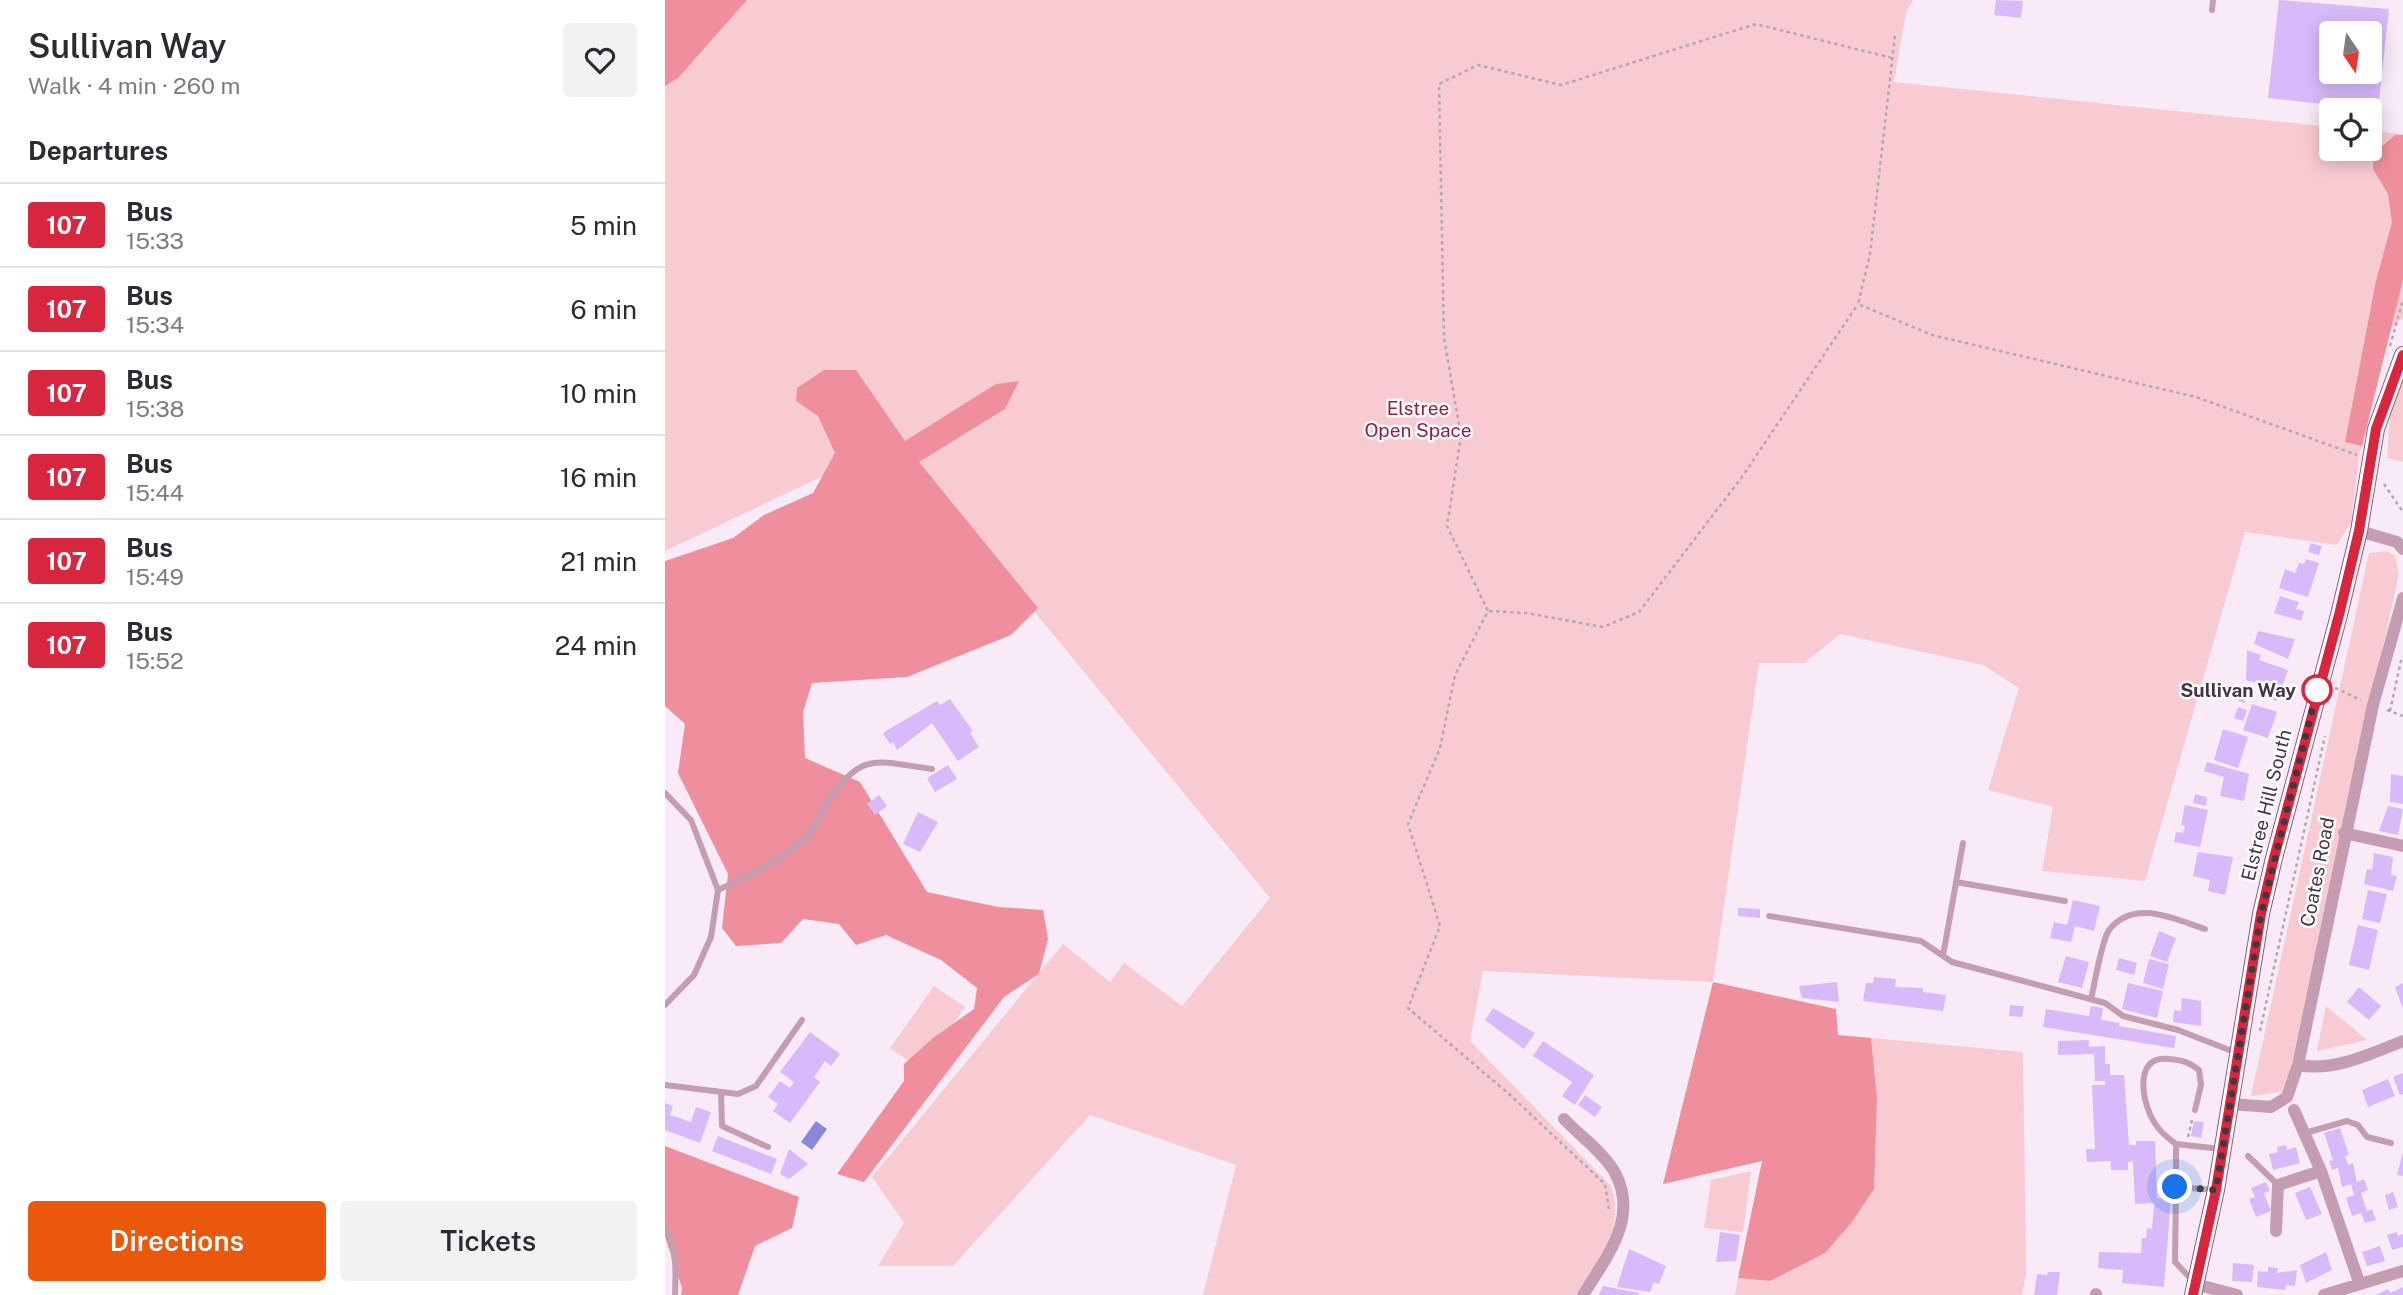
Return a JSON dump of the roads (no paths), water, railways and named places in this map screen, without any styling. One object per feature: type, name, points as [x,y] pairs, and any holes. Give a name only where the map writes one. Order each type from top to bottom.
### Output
[{"type":"main road","name":"Elstree Hill South","points":[[2194,1289],[2216,1190],[2274,858],[2359,531],[2384,399],[2403,355]]},
{"type":"street","points":[[2359,531],[2397,542],[2403,549]]},
{"type":"street","name":"Coates Road","points":[[2230,1104],[2259,1108],[2279,1103],[2287,1097],[2298,1065],[2344,833],[2373,705],[2403,598]]},
{"type":"street","points":[[2344,833],[2403,846]]},
{"type":"street","points":[[2298,1065],[2330,1065],[2353,1061],[2403,1041]]},
{"type":"street","points":[[2294,1110],[2321,1171],[2359,1282]]},
{"type":"street","points":[[1564,1119],[1613,1169],[1625,1198],[1622,1230],[1583,1295]]},
{"type":"street","points":[[2276,1231],[2278,1185],[2321,1171]]},
{"type":"street","points":[[2324,1295],[2359,1282],[2403,1271]]},
{"type":"street","points":[[2194,1289],[2237,1295]]},
{"type":"lane","points":[[2212,10],[2213,0]]},
{"type":"lane","points":[[718,890],[757,872],[810,834],[850,771],[868,763],[932,769]]},
{"type":"lane","points":[[665,793],[691,820],[718,890],[712,937],[694,975],[665,1005]]},
{"type":"lane","points":[[1943,956],[1963,843]]},
{"type":"lane","points":[[1956,882],[2065,901]]},
{"type":"lane","points":[[2091,999],[2109,931],[2128,916],[2145,911],[2205,929]]},
{"type":"lane","points":[[1769,916],[1921,941],[1952,962],[2105,1003],[2123,1016],[2178,1030],[2238,1054]]},
{"type":"lane","points":[[665,1085],[738,1094],[756,1086],[802,1020]]},
{"type":"lane","points":[[2195,1110],[2201,1085],[2199,1070],[2189,1062],[2165,1058],[2155,1058],[2148,1064],[2143,1082],[2148,1110],[2164,1136],[2176,1144],[2223,1149]]},
{"type":"lane","points":[[720,1092],[722,1126],[768,1147]]},
{"type":"lane","points":[[2304,1133],[2347,1121],[2358,1125],[2367,1137],[2391,1143]]},
{"type":"lane","points":[[2176,1144],[2175,1262],[2194,1289]]},
{"type":"lane","points":[[2249,1156],[2278,1185]]},
{"type":"lane","points":[[2175,1187],[2216,1190]]},
{"type":"lane","points":[[665,1227],[670,1237],[675,1263],[675,1295]]},
{"type":"place","name":"Sullivan Way","points":[[2317,690]]},
{"type":"park label","name":"Elstree Open Space","points":[[1418,419]]}]
